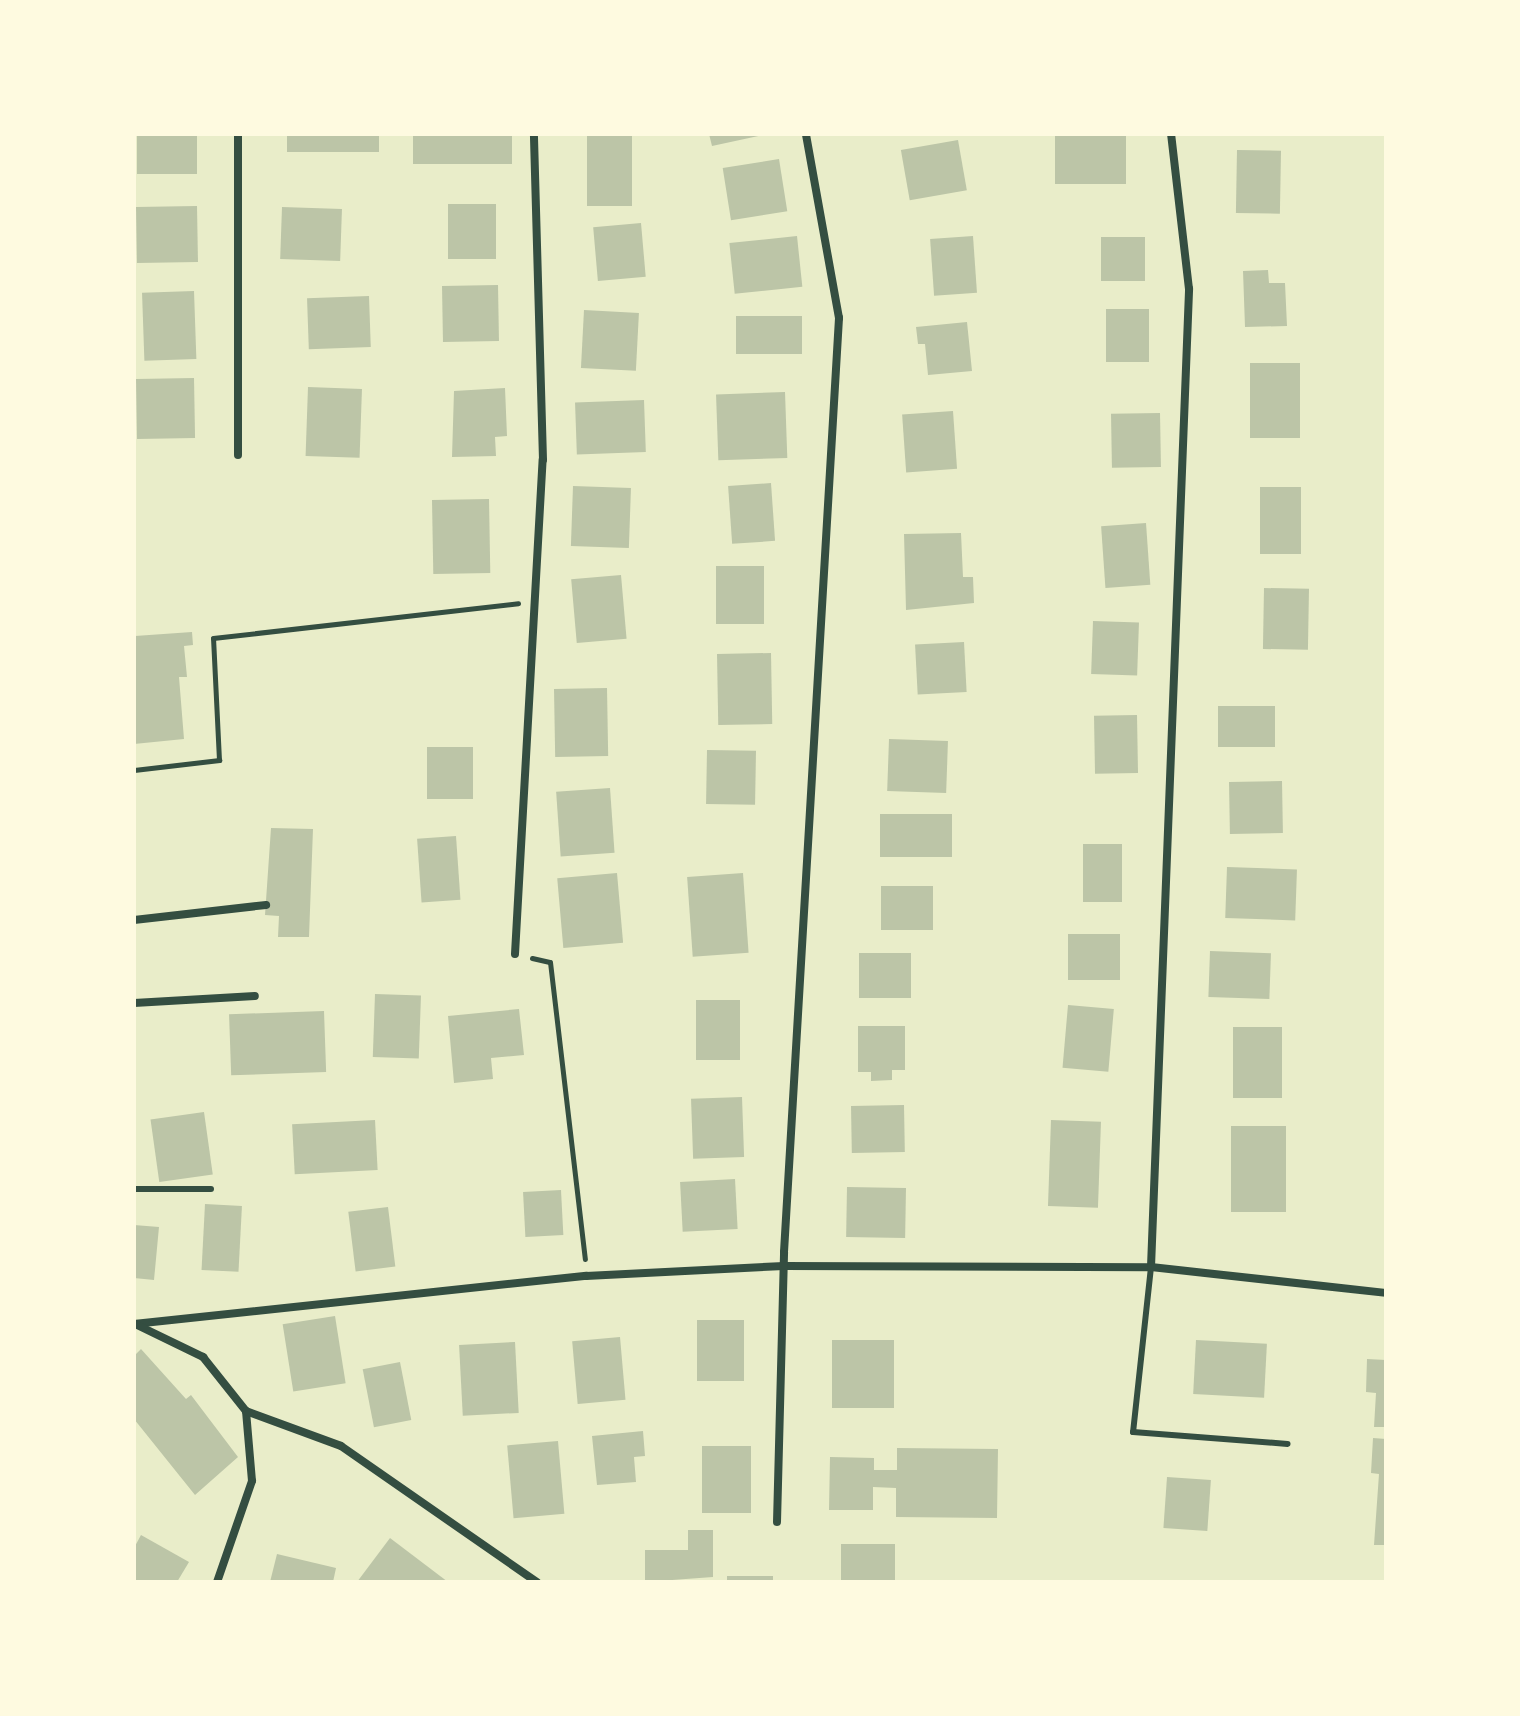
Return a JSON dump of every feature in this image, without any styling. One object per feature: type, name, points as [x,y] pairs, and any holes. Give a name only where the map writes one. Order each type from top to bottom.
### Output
[{"type":"street","points":[[238,134],[238,455]]},
{"type":"street","points":[[515,954],[543,460],[534,134]]},
{"type":"street","points":[[777,1522],[784,1266],[839,318],[806,134]]},
{"type":"street","points":[[1151,1267],[1189,289],[1171,134]]},
{"type":"street","points":[[134,920],[266,905]]},
{"type":"street","points":[[134,1003],[255,996]]},
{"type":"street","points":[[134,1324],[586,1276],[784,1266],[1151,1267],[1386,1293]]},
{"type":"street","points":[[134,1324],[203,1357],[246,1411],[341,1446],[537,1582]]},
{"type":"street","points":[[217,1582],[252,1481],[246,1411]]},
{"type":"lane","points":[[134,1189],[211,1189]]},
{"type":"lane","points":[[1151,1267],[1133,1432],[1288,1444]]},
{"type":"path","points":[[134,770],[219,760],[213,638],[535,601]]},
{"type":"path","points":[[515,954],[550,962],[586,1276]]},
{"type":"building","points":[[137,134],[197,134],[197,174],[137,174]]},
{"type":"building","points":[[287,134],[379,134],[379,152],[287,152]]},
{"type":"building","points":[[413,134],[512,134],[512,164],[413,164]]},
{"type":"building","points":[[587,134],[632,134],[632,206],[587,206]]},
{"type":"building","points":[[709,134],[763,134],[763,135],[712,146]]},
{"type":"building","points":[[1055,134],[1126,134],[1126,184],[1055,184]]},
{"type":"building","points":[[958,140],[967,190],[910,200],[901,150]]},
{"type":"building","points":[[1237,150],[1281,151],[1280,214],[1236,213]]},
{"type":"building","points":[[779,159],[787,211],[731,220],[723,168]]},
{"type":"building","points":[[448,204],[496,204],[496,259],[448,259]]},
{"type":"building","points":[[197,206],[198,262],[137,263],[136,207]]},
{"type":"building","points":[[282,207],[342,209],[340,261],[280,259]]},
{"type":"building","points":[[641,223],[646,277],[598,281],[593,227]]},
{"type":"building","points":[[797,236],[802,287],[735,294],[729,243]]},
{"type":"building","points":[[973,236],[977,293],[934,296],[930,239]]},
{"type":"building","points":[[1101,237],[1145,237],[1145,281],[1101,281]]},
{"type":"building","points":[[1268,270],[1269,283],[1285,283],[1287,326],[1245,327],[1243,271]]},
{"type":"building","points":[[498,285],[499,341],[443,342],[442,286]]},
{"type":"building","points":[[194,291],[196,359],[144,361],[142,293]]},
{"type":"building","points":[[369,296],[371,347],[309,349],[307,298]]},
{"type":"building","points":[[1106,309],[1149,309],[1149,362],[1106,362]]},
{"type":"building","points":[[584,310],[639,313],[636,371],[581,368]]},
{"type":"building","points":[[736,316],[802,316],[802,354],[736,354]]},
{"type":"building","points":[[967,322],[972,371],[928,375],[925,344],[918,344],[916,327]]},
{"type":"building","points":[[1250,363],[1300,363],[1300,438],[1250,438]]},
{"type":"building","points":[[194,378],[195,438],[137,439],[136,379]]},
{"type":"building","points":[[308,387],[362,389],[360,458],[306,456]]},
{"type":"building","points":[[505,388],[507,436],[495,437],[496,456],[452,457],[454,391]]},
{"type":"building","points":[[785,392],[787,458],[718,460],[716,394]]},
{"type":"building","points":[[644,400],[646,452],[577,454],[575,402]]},
{"type":"building","points":[[953,411],[957,469],[906,472],[902,415]]},
{"type":"building","points":[[1160,413],[1161,467],[1112,468],[1111,414]]},
{"type":"building","points":[[771,483],[775,541],[732,544],[728,486]]},
{"type":"building","points":[[573,486],[631,488],[629,548],[571,546]]},
{"type":"building","points":[[1260,487],[1301,487],[1301,554],[1260,554]]},
{"type":"building","points":[[489,499],[490,573],[433,574],[432,500]]},
{"type":"building","points":[[1146,523],[1150,585],[1105,588],[1101,526]]},
{"type":"building","points":[[961,533],[963,577],[973,577],[974,603],[906,610],[904,534]]},
{"type":"building","points":[[716,566],[764,566],[764,624],[716,624]]},
{"type":"building","points":[[621,575],[627,639],[577,643],[571,579]]},
{"type":"building","points":[[1264,588],[1309,589],[1308,650],[1263,649]]},
{"type":"building","points":[[1093,621],[1139,623],[1137,676],[1091,674]]},
{"type":"building","points":[[192,632],[193,645],[184,646],[187,677],[179,677],[184,739],[134,744],[135,636]]},
{"type":"building","points":[[964,642],[967,692],[918,694],[915,645]]},
{"type":"building","points":[[771,653],[772,724],[718,725],[717,654]]},
{"type":"building","points":[[607,688],[608,756],[555,757],[554,689]]},
{"type":"building","points":[[1218,706],[1275,706],[1275,747],[1218,747]]},
{"type":"building","points":[[1137,715],[1138,773],[1095,774],[1094,716]]},
{"type":"building","points":[[889,739],[948,741],[946,793],[887,791]]},
{"type":"building","points":[[427,747],[473,747],[473,799],[427,799]]},
{"type":"building","points":[[707,750],[756,751],[755,805],[706,804]]},
{"type":"building","points":[[1282,781],[1283,833],[1230,834],[1229,782]]},
{"type":"building","points":[[610,788],[615,853],[561,857],[556,792]]},
{"type":"building","points":[[880,814],[952,814],[952,857],[880,857]]},
{"type":"building","points":[[271,828],[313,829],[309,937],[278,937],[279,916],[265,915]]},
{"type":"building","points":[[456,836],[460,900],[422,903],[417,839]]},
{"type":"building","points":[[1083,844],[1122,844],[1122,902],[1083,902]]},
{"type":"building","points":[[1227,867],[1297,869],[1295,920],[1225,918]]},
{"type":"building","points":[[617,873],[623,943],[563,948],[557,878]]},
{"type":"building","points":[[743,873],[749,953],[693,957],[687,877]]},
{"type":"building","points":[[881,886],[933,886],[933,930],[881,930]]},
{"type":"building","points":[[1068,934],[1120,934],[1120,980],[1068,980]]},
{"type":"building","points":[[1210,951],[1271,953],[1269,999],[1208,997]]},
{"type":"building","points":[[859,953],[911,953],[911,998],[859,998]]},
{"type":"building","points":[[375,994],[421,996],[419,1059],[373,1057]]},
{"type":"building","points":[[696,1000],[740,1000],[740,1060],[696,1060]]},
{"type":"building","points":[[1068,1005],[1114,1009],[1108,1072],[1063,1068]]},
{"type":"building","points":[[519,1009],[524,1055],[491,1058],[493,1079],[454,1083],[448,1016]]},
{"type":"building","points":[[324,1011],[326,1072],[231,1075],[229,1014]]},
{"type":"building","points":[[858,1026],[905,1026],[905,1070],[892,1070],[892,1080],[871,1081],[871,1072],[858,1072]]},
{"type":"building","points":[[1233,1027],[1282,1027],[1282,1098],[1233,1098]]},
{"type":"building","points":[[742,1097],[744,1157],[693,1159],[691,1099]]},
{"type":"building","points":[[904,1105],[905,1152],[852,1153],[851,1106]]},
{"type":"building","points":[[204,1112],[213,1174],[159,1182],[151,1120]]},
{"type":"building","points":[[375,1120],[378,1170],[295,1174],[292,1124]]},
{"type":"building","points":[[1051,1120],[1101,1122],[1098,1208],[1048,1206]]},
{"type":"building","points":[[1231,1126],[1286,1126],[1286,1212],[1231,1212]]},
{"type":"building","points":[[735,1179],[738,1229],[683,1232],[680,1182]]},
{"type":"building","points":[[847,1187],[906,1188],[905,1238],[846,1237]]},
{"type":"building","points":[[561,1190],[563,1235],[525,1237],[523,1192]]},
{"type":"building","points":[[205,1204],[242,1206],[238,1272],[202,1270]]},
{"type":"building","points":[[388,1207],[395,1267],[356,1271],[348,1212]]},
{"type":"building","points":[[134,1225],[159,1227],[154,1280],[134,1278]]},
{"type":"building","points":[[335,1316],[346,1383],[293,1391],[283,1324]]},
{"type":"building","points":[[697,1320],[744,1320],[744,1381],[697,1381]]},
{"type":"building","points":[[620,1337],[625,1400],[578,1404],[572,1341]]},
{"type":"building","points":[[832,1340],[894,1340],[894,1408],[832,1408]]},
{"type":"building","points":[[1196,1340],[1267,1344],[1264,1398],[1193,1394]]},
{"type":"building","points":[[515,1342],[519,1413],[463,1416],[459,1345]]},
{"type":"building","points":[[141,1349],[186,1399],[191,1395],[238,1457],[195,1495],[134,1419],[134,1356]]},
{"type":"building","points":[[1367,1359],[1386,1360],[1386,1427],[1374,1427],[1376,1393],[1366,1392]]},
{"type":"building","points":[[400,1362],[411,1420],[374,1427],[363,1369]]},
{"type":"building","points":[[643,1431],[645,1456],[634,1457],[636,1482],[597,1485],[592,1436]]},
{"type":"building","points":[[1373,1438],[1386,1439],[1386,1545],[1374,1545],[1379,1474],[1371,1473]]},
{"type":"building","points":[[558,1441],[564,1514],[514,1518],[507,1445]]},
{"type":"building","points":[[702,1446],[751,1446],[751,1513],[702,1513]]},
{"type":"building","points":[[897,1448],[998,1449],[997,1518],[896,1517],[896,1488],[873,1487],[873,1510],[829,1510],[830,1457],[874,1458],[874,1470],[897,1470]]},
{"type":"building","points":[[1167,1477],[1211,1480],[1207,1531],[1163,1528]]},
{"type":"building","points":[[688,1530],[713,1530],[713,1577],[645,1582],[645,1550],[688,1550]]},
{"type":"building","points":[[141,1535],[189,1562],[177,1582],[134,1582],[134,1548]]},
{"type":"building","points":[[390,1538],[448,1582],[357,1582]]},
{"type":"building","points":[[841,1544],[895,1544],[895,1582],[841,1582]]},
{"type":"building","points":[[277,1554],[336,1568],[333,1582],[270,1582]]},
{"type":"building","points":[[727,1576],[773,1576],[773,1582],[727,1582]]}]
